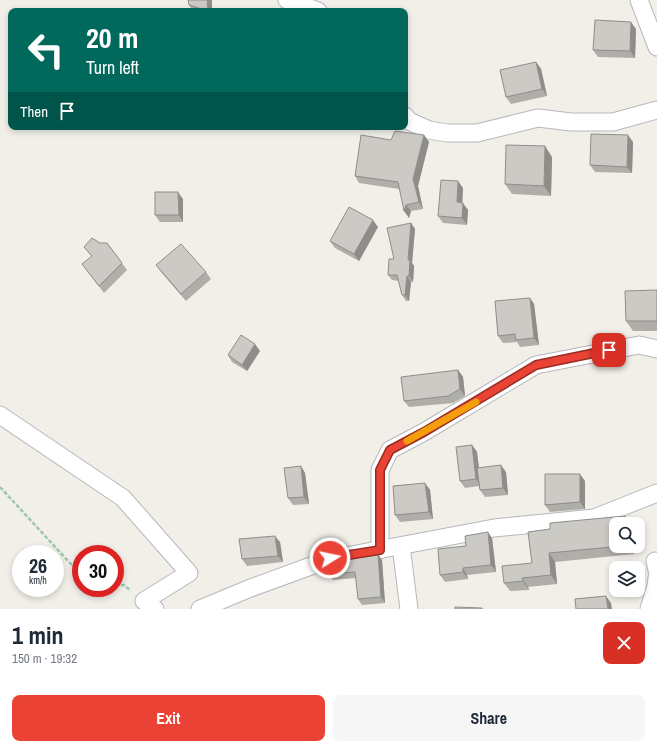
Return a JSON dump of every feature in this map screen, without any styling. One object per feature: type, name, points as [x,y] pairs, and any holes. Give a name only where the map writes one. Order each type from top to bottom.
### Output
[{"type":"street","points":[[287,0],[310,8]]},
{"type":"street","points":[[639,0],[657,47]]},
{"type":"street","points":[[408,120],[430,130],[447,133],[477,133],[538,118],[571,122],[613,122],[657,110]]},
{"type":"street","points":[[380,550],[380,470],[390,450],[430,429],[536,365],[638,345],[657,349]]},
{"type":"street","points":[[0,415],[123,498],[189,572],[144,601],[155,609]]},
{"type":"street","points":[[200,609],[330,558],[494,528],[594,518],[657,493]]},
{"type":"street","points":[[401,546],[409,609]]},
{"type":"street","points":[[649,609],[657,578]]},
{"type":"path","points":[[0,487],[72,565]]},
{"type":"building","points":[[188,0],[207,0],[208,8],[198,8],[189,5]]},
{"type":"building","points":[[595,20],[631,22],[630,51],[593,50]]},
{"type":"building","points":[[536,62],[542,89],[506,97],[500,70]]},
{"type":"building","points":[[395,131],[424,135],[413,179],[419,202],[406,205],[404,211],[398,182],[355,176],[361,135],[391,140]]},
{"type":"building","points":[[591,134],[628,135],[627,167],[590,165]]},
{"type":"building","points":[[506,145],[545,146],[544,186],[505,184]]},
{"type":"building","points":[[441,180],[458,181],[457,202],[463,203],[462,218],[438,216]]},
{"type":"building","points":[[155,192],[178,192],[179,215],[155,215]]},
{"type":"building","points":[[349,207],[373,220],[354,254],[330,241]]},
{"type":"building","points":[[411,223],[408,260],[410,260],[409,276],[407,276],[405,295],[402,295],[397,275],[388,275],[389,259],[394,259],[387,228]]},
{"type":"building","points":[[92,238],[100,243],[107,243],[122,263],[99,286],[82,264],[92,256],[84,247]]},
{"type":"building","points":[[181,244],[206,272],[181,294],[156,265]]},
{"type":"building","points":[[657,290],[657,321],[626,321],[625,291]]},
{"type":"building","points":[[530,298],[534,338],[516,340],[515,334],[498,336],[495,301]]},
{"type":"building","points":[[241,335],[255,344],[242,365],[228,355]]},
{"type":"building","points":[[458,370],[460,389],[448,396],[404,401],[401,377]]},
{"type":"building","points":[[472,445],[476,479],[460,481],[456,447]]},
{"type":"building","points":[[501,465],[503,488],[480,490],[477,468]]},
{"type":"building","points":[[301,466],[304,497],[288,498],[284,468]]},
{"type":"building","points":[[545,474],[580,474],[580,502],[545,505]]},
{"type":"building","points":[[425,483],[429,512],[395,515],[393,486]]},
{"type":"building","points":[[609,517],[609,547],[549,553],[551,575],[522,578],[523,581],[504,583],[502,566],[532,563],[528,532],[550,529],[550,523]]},
{"type":"building","points":[[488,532],[491,565],[463,568],[463,572],[440,575],[438,549],[466,546],[465,536]]},
{"type":"building","points":[[275,536],[278,556],[242,559],[239,539]]},
{"type":"building","points":[[378,554],[381,597],[358,599],[355,572],[328,574],[327,563]]},
{"type":"building","points":[[606,596],[608,609],[576,609],[575,599]]},
{"type":"building","points":[[455,607],[482,608],[482,609],[455,609]]},
{"type":"slow traffic","points":[[407,441],[476,402]]},
{"type":"route","points":[[330,558],[380,550],[380,470],[390,450],[424,432],[536,365],[609,350]]}]
